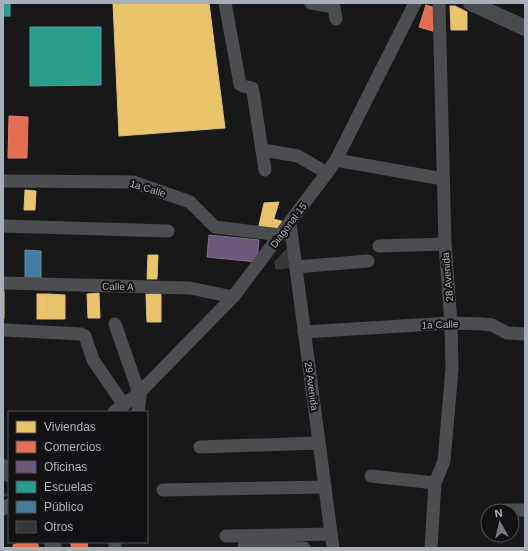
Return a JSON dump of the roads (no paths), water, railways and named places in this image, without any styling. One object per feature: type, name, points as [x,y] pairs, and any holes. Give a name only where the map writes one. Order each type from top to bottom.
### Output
[{"type":"main road","points":[[471,3],[525,28]]},
{"type":"main road","points":[[494,3],[525,16]]},
{"type":"street","points":[[225,3],[240,84],[252,88],[265,170]]},
{"type":"street","points":[[311,3],[332,6],[334,8],[336,19]]},
{"type":"street","name":"Diagonal 15","points":[[119,408],[139,393],[233,297],[281,236],[336,160],[415,3]]},
{"type":"street","name":"28 Avenida","points":[[431,548],[435,483],[444,461],[452,377],[451,323],[444,244],[439,3]]},
{"type":"street","points":[[263,150],[298,156],[327,173]]},
{"type":"street","points":[[336,160],[443,179]]},
{"type":"street","name":"1a Calle","points":[[3,181],[133,182],[190,202],[215,227],[281,236]]},
{"type":"street","name":"29 Avenida","points":[[290,223],[333,548]]},
{"type":"street","points":[[3,226],[168,231]]},
{"type":"street","points":[[379,246],[444,244]]},
{"type":"street","points":[[296,267],[368,261]]},
{"type":"street","name":"Calle A","points":[[3,283],[190,288],[233,297]]},
{"type":"street","name":"1a Calle","points":[[304,332],[451,323],[492,325],[507,333],[525,334]]},
{"type":"street","points":[[115,324],[141,399],[138,411]]},
{"type":"street","points":[[5,330],[81,334],[85,336],[93,360],[119,408]]},
{"type":"street","points":[[200,447],[319,442]]},
{"type":"street","points":[[371,476],[435,483]]},
{"type":"street","points":[[162,490],[325,487]]},
{"type":"street","points":[[226,536],[331,534]]},
{"type":"street","points":[[244,546],[304,548]]},
{"type":"waterway","points":[[3,496],[7,494]]}]
